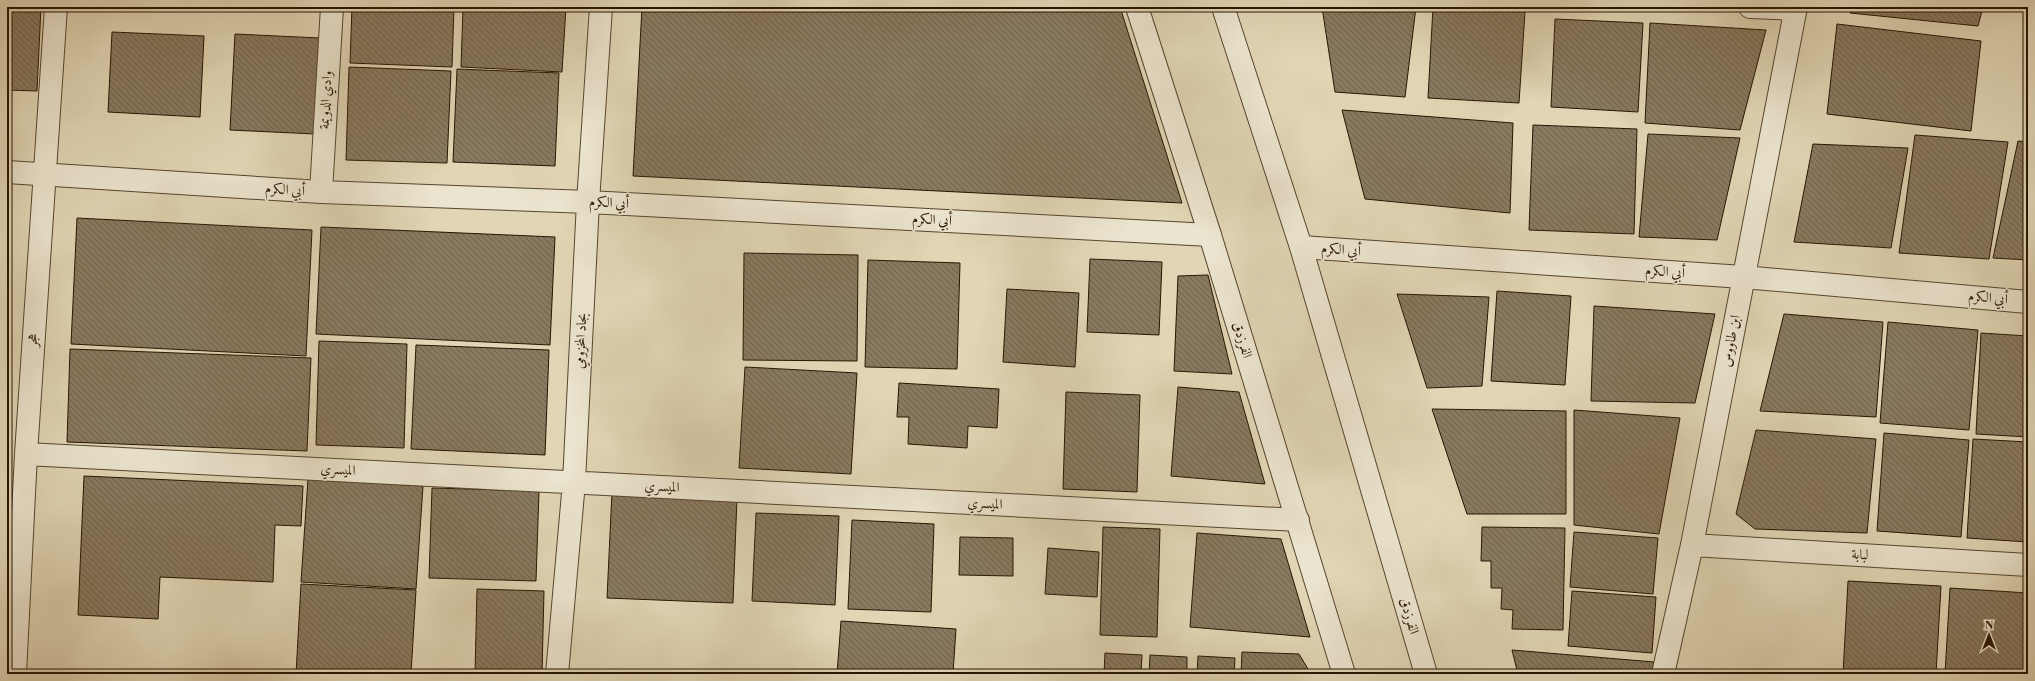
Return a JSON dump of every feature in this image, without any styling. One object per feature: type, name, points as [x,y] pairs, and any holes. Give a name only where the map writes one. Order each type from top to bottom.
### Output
[{"type":"street","name":"هجر","points":[[15,674],[26,454],[43,175],[56,7]]},
{"type":"street","name":"وادي الدويمة","points":[[321,192],[332,7]]},
{"type":"street","name":"بجاد المخزومي","points":[[557,674],[574,482],[588,202],[601,7]]},
{"type":"street","name":"الفرزدق","points":[[1137,7],[1210,235],[1344,674]]},
{"type":"street","name":"الفرزدق","points":[[1223,7],[1301,247],[1426,674]]},
{"type":"street","points":[[1750,7],[1796,8]]},
{"type":"street","name":"ابن طاووس","points":[[1663,674],[1692,545],[1796,8]]},
{"type":"street","name":"أبي الكرم","points":[[7,172],[321,192],[588,202],[1210,235]]},
{"type":"street","name":"أبي الكرم","points":[[1301,247],[1743,277],[2028,302]]},
{"type":"street","name":"الميسري","points":[[26,454],[1298,520]]},
{"type":"street","name":"لبابة","points":[[1692,545],[2028,565]]},
{"type":"building","points":[[7,7],[41,7],[37,91],[7,90]]},
{"type":"building","points":[[352,7],[454,7],[452,67],[350,63]]},
{"type":"building","points":[[463,7],[566,7],[562,72],[461,67]]},
{"type":"building","points":[[642,7],[1120,7],[1182,203],[633,176]]},
{"type":"building","points":[[1322,7],[1416,7],[1405,97],[1335,92]]},
{"type":"building","points":[[1433,7],[1525,12],[1519,103],[1428,98]]},
{"type":"building","points":[[1852,7],[1983,7],[1978,26],[1850,13]]},
{"type":"building","points":[[1555,19],[1643,23],[1638,112],[1551,107]]},
{"type":"building","points":[[1650,23],[1766,30],[1740,130],[1645,123]]},
{"type":"building","points":[[1837,24],[1981,41],[1971,131],[1827,114]]},
{"type":"building","points":[[112,32],[204,36],[200,117],[108,112]]},
{"type":"building","points":[[235,34],[320,38],[315,134],[230,130]]},
{"type":"building","points":[[349,67],[451,71],[447,163],[346,160]]},
{"type":"building","points":[[457,69],[559,73],[555,166],[453,162]]},
{"type":"building","points":[[1342,110],[1513,123],[1510,213],[1365,199]]},
{"type":"building","points":[[1533,125],[1637,129],[1634,234],[1529,230]]},
{"type":"building","points":[[1648,134],[1740,138],[1717,240],[1639,237]]},
{"type":"building","points":[[1915,135],[2008,142],[1989,259],[1899,253]]},
{"type":"building","points":[[2018,141],[2028,142],[2028,260],[1993,258]]},
{"type":"building","points":[[1813,144],[1908,148],[1891,248],[1794,242]]},
{"type":"building","points":[[77,218],[312,230],[306,356],[71,344]]},
{"type":"building","points":[[321,227],[555,237],[550,345],[316,334]]},
{"type":"building","points":[[744,253],[858,255],[857,361],[743,360]]},
{"type":"building","points":[[1090,259],[1162,262],[1159,335],[1087,332]]},
{"type":"building","points":[[868,260],[960,263],[957,369],[865,367]]},
{"type":"building","points":[[1208,275],[1232,374],[1174,371],[1178,276]]},
{"type":"building","points":[[1007,289],[1079,293],[1075,367],[1003,362]]},
{"type":"building","points":[[1497,291],[1571,296],[1565,385],[1491,381]]},
{"type":"building","points":[[1397,294],[1489,297],[1482,386],[1427,388]]},
{"type":"building","points":[[1594,306],[1715,314],[1695,403],[1591,401]]},
{"type":"building","points":[[1784,314],[1883,322],[1876,417],[1760,411]]},
{"type":"building","points":[[1888,322],[1978,330],[1969,430],[1880,423]]},
{"type":"building","points":[[1981,333],[2028,336],[2028,437],[1976,434]]},
{"type":"building","points":[[319,341],[407,344],[404,448],[316,445]]},
{"type":"building","points":[[416,345],[549,350],[545,455],[411,449]]},
{"type":"building","points":[[70,349],[311,358],[307,451],[67,442]]},
{"type":"building","points":[[745,367],[857,373],[851,474],[739,468]]},
{"type":"building","points":[[899,383],[999,389],[997,428],[968,426],[967,448],[908,444],[909,417],[897,417]]},
{"type":"building","points":[[1178,387],[1239,392],[1265,484],[1171,476]]},
{"type":"building","points":[[1066,392],[1140,395],[1137,492],[1063,489]]},
{"type":"building","points":[[1432,409],[1566,411],[1566,514],[1467,514]]},
{"type":"building","points":[[1574,410],[1680,418],[1659,534],[1574,525]]},
{"type":"building","points":[[1756,430],[1876,439],[1867,533],[1755,529],[1736,514]]},
{"type":"building","points":[[1884,433],[1969,440],[1961,537],[1877,531]]},
{"type":"building","points":[[1973,439],[2028,442],[2028,542],[1967,538]]},
{"type":"building","points":[[84,476],[303,486],[301,526],[275,525],[273,582],[160,577],[158,619],[78,615]]},
{"type":"building","points":[[308,479],[423,486],[416,589],[301,582]]},
{"type":"building","points":[[432,488],[539,491],[536,581],[429,578]]},
{"type":"building","points":[[612,492],[737,498],[733,603],[607,598]]},
{"type":"building","points":[[756,513],[839,516],[835,605],[752,601]]},
{"type":"building","points":[[852,520],[934,524],[931,612],[848,609]]},
{"type":"building","points":[[1103,527],[1160,529],[1157,637],[1100,635]]},
{"type":"building","points":[[1482,527],[1565,528],[1563,630],[1512,629],[1513,610],[1501,609],[1502,588],[1491,588],[1491,561],[1481,561]]},
{"type":"building","points":[[1574,532],[1658,538],[1653,594],[1570,587]]},
{"type":"building","points":[[1197,533],[1281,539],[1310,637],[1190,627]]},
{"type":"building","points":[[960,537],[1013,538],[1013,576],[959,575]]},
{"type":"building","points":[[1048,548],[1099,552],[1097,597],[1045,594]]},
{"type":"building","points":[[1848,581],[1941,586],[1936,674],[1843,674]]},
{"type":"building","points":[[301,584],[416,590],[411,674],[296,674]]},
{"type":"building","points":[[1950,588],[2028,593],[2028,674],[1945,674]]},
{"type":"building","points":[[477,589],[544,591],[542,674],[475,674]]},
{"type":"building","points":[[1572,591],[1656,597],[1652,653],[1568,646]]},
{"type":"building","points":[[841,621],[956,629],[953,674],[837,674]]},
{"type":"building","points":[[1512,650],[1654,662],[1652,674],[1518,674]]},
{"type":"building","points":[[1242,652],[1299,654],[1311,674],[1241,674]]},
{"type":"building","points":[[1105,653],[1142,655],[1141,674],[1104,674]]},
{"type":"building","points":[[1150,655],[1187,657],[1187,674],[1149,674]]},
{"type":"building","points":[[1198,656],[1235,658],[1234,674],[1197,674]]}]
